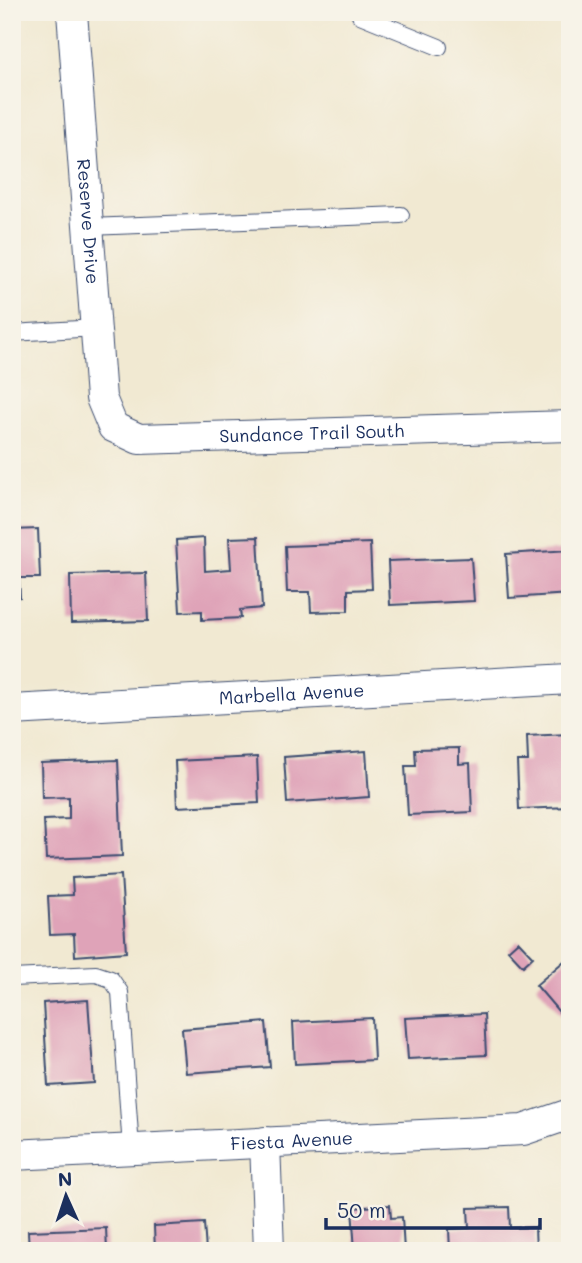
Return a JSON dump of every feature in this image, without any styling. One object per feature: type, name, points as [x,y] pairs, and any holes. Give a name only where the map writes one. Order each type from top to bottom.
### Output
[{"type":"street","name":"Reserve Drive","points":[[72,12],[101,398],[113,427]]},
{"type":"street","name":"Sundance Trail South","points":[[113,427],[139,439],[570,426]]},
{"type":"street","name":"Marbella Avenue","points":[[12,710],[570,679]]},
{"type":"street","name":"Fiesta Avenue","points":[[12,1155],[523,1130],[570,1114]]},
{"type":"street","points":[[265,1142],[270,1251]]},
{"type":"lane","points":[[360,12],[360,15],[439,47]]},
{"type":"lane","points":[[88,227],[401,215]]},
{"type":"lane","points":[[12,333],[96,328]]},
{"type":"lane","points":[[12,978],[96,974],[111,979],[120,992],[131,1149]]},
{"type":"building","points":[[38,529],[40,578],[19,578],[20,597],[12,598],[12,530]]},
{"type":"building","points":[[258,537],[262,608],[240,610],[241,618],[202,620],[202,611],[180,612],[176,540],[204,538],[205,571],[231,569],[229,538]]},
{"type":"building","points":[[370,543],[372,589],[348,590],[348,611],[311,612],[310,592],[287,592],[285,546]]},
{"type":"building","points":[[570,550],[570,594],[509,598],[506,554]]},
{"type":"building","points":[[471,558],[474,601],[390,605],[388,561]]},
{"type":"building","points":[[146,573],[148,621],[71,623],[70,575]]},
{"type":"building","points":[[569,734],[570,807],[519,809],[517,761],[528,761],[527,736]]},
{"type":"building","points":[[459,748],[459,764],[470,763],[472,812],[408,815],[405,766],[416,766],[415,749]]},
{"type":"building","points":[[366,751],[369,797],[287,803],[284,757]]},
{"type":"building","points":[[257,757],[259,803],[177,807],[175,761]]},
{"type":"building","points":[[118,760],[122,856],[46,859],[44,820],[69,819],[69,797],[42,798],[41,763]]},
{"type":"building","points":[[121,875],[126,952],[75,956],[74,934],[50,935],[48,896],[73,895],[72,878]]},
{"type":"building","points":[[518,941],[533,957],[523,966],[508,950]]},
{"type":"building","points":[[570,956],[570,1025],[536,985]]},
{"type":"building","points":[[88,1000],[94,1083],[48,1086],[43,1003]]},
{"type":"building","points":[[484,1014],[486,1055],[408,1059],[405,1018]]},
{"type":"building","points":[[372,1018],[374,1060],[295,1064],[293,1022]]},
{"type":"building","points":[[266,1022],[270,1067],[186,1073],[182,1029]]},
{"type":"building","points":[[390,1205],[391,1218],[402,1217],[404,1251],[355,1251],[352,1208]]},
{"type":"building","points":[[509,1207],[510,1228],[535,1227],[536,1251],[450,1251],[449,1229],[469,1228],[468,1208]]},
{"type":"building","points":[[204,1223],[206,1251],[155,1251],[154,1226]]},
{"type":"building","points":[[106,1228],[107,1251],[29,1251],[28,1231]]}]
